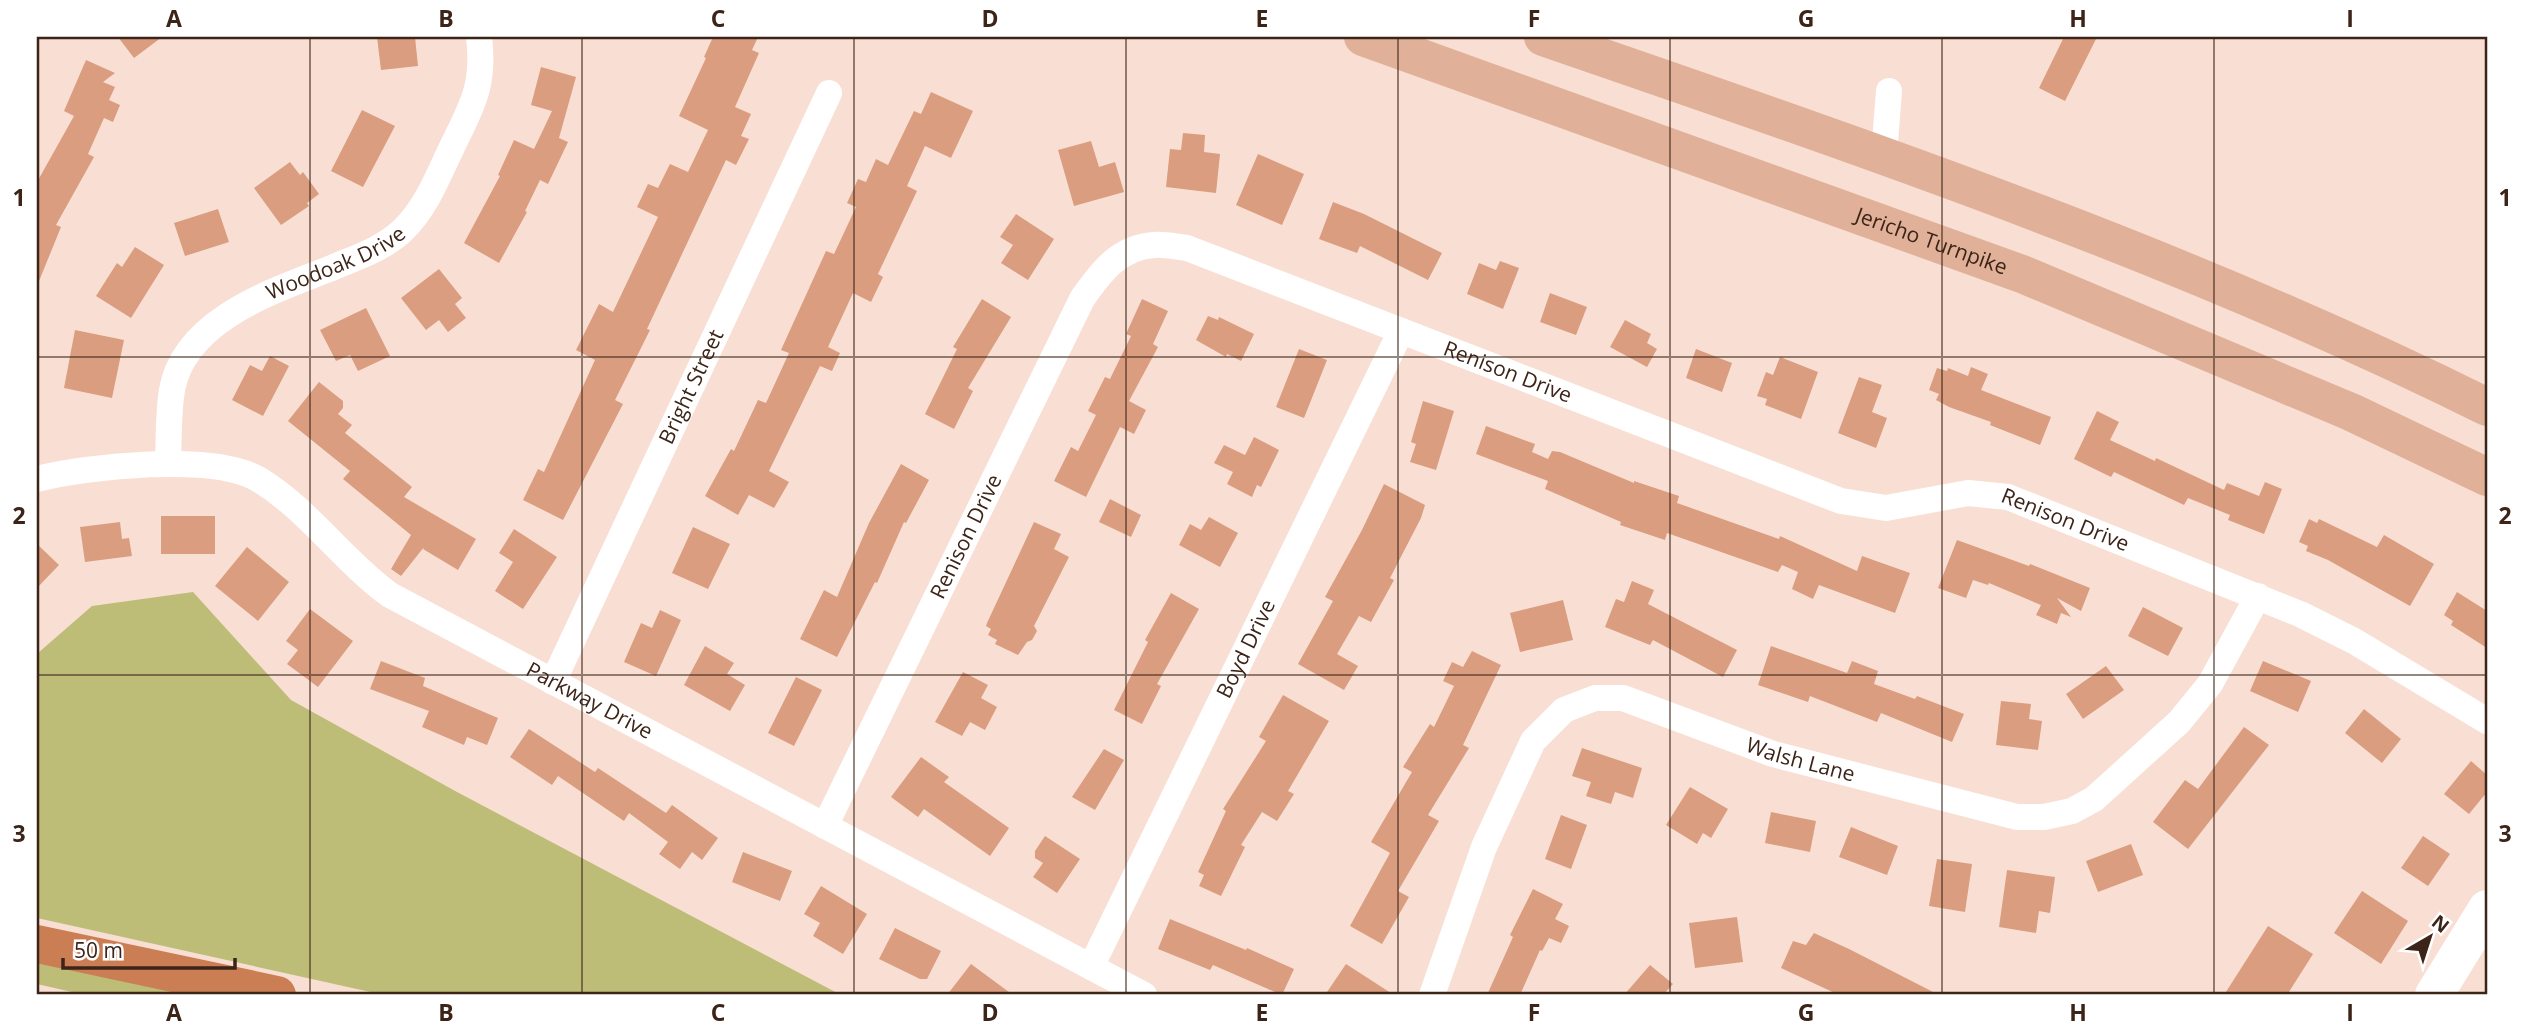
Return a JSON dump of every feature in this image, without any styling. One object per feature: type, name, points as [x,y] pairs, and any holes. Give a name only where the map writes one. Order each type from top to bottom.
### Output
[{"type":"highway","points":[[37,944],[277,995]]},
{"type":"main road","name":"Jericho Turnpike","points":[[1363,37],[1429,48],[2022,274],[2351,412],[2487,477]]},
{"type":"main road","points":[[1543,37],[1884,155],[2157,258],[2327,332],[2487,407]]},
{"type":"street","name":"Woodoak Drive","points":[[168,464],[172,388],[194,345],[229,314],[257,298],[374,250],[402,231],[423,206],[478,93],[482,60],[479,37]]},
{"type":"street","points":[[1884,155],[1889,91]]},
{"type":"street","name":"Bright Street","points":[[553,682],[830,93]]},
{"type":"street","name":"Renison Drive","points":[[825,826],[1082,299],[1102,270],[1111,262],[1130,251],[1153,245],[1187,248],[1841,501],[1886,508],[1968,493],[2008,497],[2258,596],[2354,641],[2487,721]]},
{"type":"street","name":"Boyd Drive","points":[[1091,967],[1401,331]]},
{"type":"street","name":"Parkway Drive","points":[[37,479],[91,470],[168,464],[210,464],[234,469],[258,479],[297,510],[368,580],[390,596],[1144,995]]},
{"type":"street","name":"Walsh Lane","points":[[1432,995],[1484,846],[1512,783],[1533,741],[1564,710],[1595,698],[1623,698],[1773,754],[2017,817],[2044,817],[2072,811],[2094,799],[2179,722],[2210,684],[2258,596]]},
{"type":"street","points":[[2434,995],[2487,909]]},
{"type":"shaded area","points":[[193,592],[291,700],[457,792],[841,995],[384,995],[37,918],[38,653],[92,606]]},
{"type":"shaded area","points":[[37,957],[219,995],[85,995],[37,984]]},
{"type":"building","points":[[118,37],[162,37],[134,58]]},
{"type":"building","points":[[377,37],[415,37],[418,66],[381,70]]},
{"type":"building","points":[[713,37],[758,37],[752,50],[759,53],[735,107],[751,114],[741,136],[749,139],[736,165],[726,160],[647,329],[650,330],[615,400],[623,404],[563,520],[523,500],[538,469],[544,472],[595,360],[576,350],[599,304],[613,312],[658,217],[637,207],[648,184],[658,188],[670,164],[688,172],[708,130],[679,116]]},
{"type":"building","points":[[2064,37],[2097,37],[2065,101],[2039,88]]},
{"type":"building","points":[[86,60],[115,73],[103,82],[115,87],[109,100],[120,105],[113,122],[104,118],[88,154],[94,157],[56,225],[61,227],[37,286],[37,182],[74,116],[64,111]]},
{"type":"building","points":[[541,67],[576,77],[559,138],[568,142],[548,184],[540,180],[525,211],[527,212],[499,263],[464,243],[500,176],[498,175],[514,140],[534,149],[552,111],[531,105]]},
{"type":"building","points":[[931,92],[973,111],[951,158],[925,146],[907,186],[917,191],[878,274],[883,277],[871,302],[853,293],[828,347],[840,353],[832,371],[820,366],[769,471],[789,482],[774,508],[749,495],[738,515],[705,496],[731,449],[734,451],[758,400],[766,403],[789,353],[781,350],[826,251],[834,254],[856,207],[847,203],[858,179],[866,182],[876,159],[888,165],[914,111],[921,114]]},
{"type":"building","points":[[362,110],[395,126],[363,187],[331,171]]},
{"type":"building","points":[[1183,133],[1205,135],[1204,152],[1220,154],[1216,193],[1166,187],[1170,149],[1181,150]]},
{"type":"building","points":[[1091,141],[1099,167],[1115,162],[1124,192],[1074,206],[1058,150]]},
{"type":"building","points":[[1258,154],[1304,174],[1282,225],[1236,205]]},
{"type":"building","points":[[290,162],[300,175],[303,172],[319,194],[307,203],[309,206],[281,225],[254,188]]},
{"type":"building","points":[[1333,202],[1364,214],[1442,253],[1428,280],[1360,246],[1357,253],[1319,239]]},
{"type":"building","points":[[218,209],[229,242],[185,256],[174,223]]},
{"type":"building","points":[[1016,214],[1054,239],[1028,280],[1001,263],[1013,245],[1000,237]]},
{"type":"building","points":[[135,247],[164,265],[131,318],[96,296],[117,263],[122,267]]},
{"type":"building","points":[[1500,261],[1519,268],[1503,309],[1467,294],[1479,263],[1496,270]]},
{"type":"building","points":[[439,269],[462,298],[455,304],[466,318],[448,332],[439,320],[426,330],[401,298]]},
{"type":"building","points":[[1550,293],[1587,307],[1576,335],[1540,322]]},
{"type":"building","points":[[982,299],[1011,317],[968,388],[973,391],[954,429],[925,414],[957,349],[953,347]]},
{"type":"building","points":[[1142,299],[1168,311],[1153,344],[1158,347],[1129,401],[1146,410],[1134,434],[1120,427],[1086,497],[1054,481],[1071,447],[1078,451],[1096,415],[1088,411],[1105,377],[1110,379],[1131,336],[1126,334]]},
{"type":"building","points":[[366,308],[390,356],[358,371],[350,355],[336,361],[320,330]]},
{"type":"building","points":[[1208,316],[1218,320],[1219,317],[1254,334],[1241,361],[1227,354],[1226,357],[1196,340]]},
{"type":"building","points":[[1625,320],[1651,334],[1647,343],[1657,349],[1647,367],[1610,347]]},
{"type":"building","points":[[75,330],[124,340],[112,398],[64,388]]},
{"type":"building","points":[[1299,349],[1327,360],[1304,418],[1276,407]]},
{"type":"building","points":[[1696,349],[1732,363],[1722,392],[1686,378]]},
{"type":"building","points":[[270,356],[289,366],[263,416],[232,400],[250,365],[262,371]]},
{"type":"building","points":[[1780,357],[1818,372],[1801,419],[1765,405],[1767,399],[1757,396],[1766,372],[1773,375]]},
{"type":"building","points":[[1971,367],[1988,374],[1981,390],[2051,417],[2040,445],[1936,400],[1939,394],[1929,390],[1937,368],[1947,371],[1948,368],[1968,376]]},
{"type":"building","points":[[1859,377],[1882,385],[1872,412],[1887,418],[1876,448],[1838,433]]},
{"type":"building","points":[[319,382],[343,401],[343,408],[338,414],[352,425],[345,433],[412,487],[404,497],[476,539],[458,570],[423,549],[424,547],[401,576],[391,569],[411,535],[343,479],[350,471],[288,421]]},
{"type":"building","points":[[1423,401],[1454,411],[1436,470],[1410,462],[1416,444],[1411,442]]},
{"type":"building","points":[[2097,411],[2119,422],[2110,440],[2155,461],[2156,458],[2224,490],[2227,483],[2259,496],[2265,482],[2282,489],[2264,534],[2228,520],[2230,515],[2188,498],[2184,505],[2114,472],[2111,477],[2074,459]]},
{"type":"building","points":[[1486,426],[1535,444],[1532,452],[1548,459],[1552,451],[1560,452],[1634,483],[1679,496],[1677,503],[1779,539],[1780,536],[1857,571],[1862,556],[1910,573],[1895,613],[1819,585],[1813,599],[1792,589],[1798,572],[1782,565],[1778,572],[1667,533],[1665,540],[1620,525],[1621,522],[1545,489],[1548,481],[1476,454]]},
{"type":"building","points":[[1254,437],[1279,450],[1261,487],[1257,485],[1252,497],[1227,484],[1233,472],[1214,463],[1224,445],[1245,455]]},
{"type":"building","points":[[901,464],[929,480],[906,523],[904,522],[877,583],[875,582],[837,657],[800,639],[824,590],[837,597],[869,523]]},
{"type":"building","points":[[1384,484],[1425,505],[1390,578],[1394,580],[1371,622],[1359,616],[1337,654],[1358,666],[1344,690],[1298,664],[1333,601],[1325,597]]},
{"type":"building","points":[[1110,499],[1141,515],[1131,537],[1099,522]]},
{"type":"building","points":[[161,516],[215,516],[215,554],[161,554]]},
{"type":"building","points":[[1209,517],[1238,533],[1220,567],[1179,545],[1190,524],[1201,530]]},
{"type":"building","points":[[2309,519],[2317,523],[2319,519],[2377,547],[2384,535],[2434,564],[2410,606],[2328,560],[2306,551],[2308,546],[2299,542]]},
{"type":"building","points":[[120,522],[122,539],[129,538],[132,556],[85,562],[80,527]]},
{"type":"building","points":[[1034,522],[1061,534],[1054,549],[1069,557],[1034,626],[1037,631],[1018,655],[995,644],[997,640],[988,635],[991,629],[986,626]]},
{"type":"building","points":[[693,527],[730,544],[708,589],[672,573]]},
{"type":"building","points":[[514,529],[557,557],[523,609],[495,591],[513,562],[499,553]]},
{"type":"building","points":[[1957,540],[2029,566],[2030,564],[2090,588],[2081,611],[2057,598],[2071,617],[2061,613],[2057,624],[2036,615],[2041,605],[1989,583],[1988,585],[1973,580],[1966,598],[1938,588]]},
{"type":"building","points":[[37,544],[59,565],[37,588]]},
{"type":"building","points":[[247,547],[289,582],[258,621],[215,586]]},
{"type":"building","points":[[1632,581],[1654,590],[1648,604],[1737,650],[1723,677],[1653,640],[1650,645],[1605,627],[1616,599],[1624,602]]},
{"type":"building","points":[[2457,592],[2487,611],[2487,648],[2451,625],[2453,621],[2444,615]]},
{"type":"building","points":[[1171,593],[1199,609],[1157,684],[1161,686],[1142,724],[1114,710],[1148,642],[1145,640]]},
{"type":"building","points":[[1563,600],[1573,640],[1520,652],[1510,613]]},
{"type":"building","points":[[2143,607],[2183,628],[2168,656],[2128,636]]},
{"type":"building","points":[[310,609],[353,641],[318,687],[287,664],[298,650],[286,641]]},
{"type":"building","points":[[660,610],[681,620],[656,676],[624,662],[641,623],[652,628]]},
{"type":"building","points":[[705,646],[734,663],[727,674],[745,685],[730,711],[684,685]]},
{"type":"building","points":[[1771,646],[1847,673],[1852,661],[1878,671],[1874,684],[1915,699],[1917,696],[1964,714],[1952,742],[1881,713],[1877,722],[1810,696],[1808,702],[1758,685]]},
{"type":"building","points":[[1472,651],[1501,665],[1463,745],[1469,748],[1428,815],[1439,821],[1398,891],[1409,897],[1382,944],[1350,926],[1390,853],[1371,842],[1412,772],[1403,767],[1430,724],[1434,727],[1454,686],[1443,681],[1452,662],[1463,667]]},
{"type":"building","points":[[381,661],[425,678],[423,686],[498,718],[487,745],[467,737],[464,745],[422,727],[429,711],[370,689]]},
{"type":"building","points":[[2263,661],[2311,681],[2298,712],[2250,691]]},
{"type":"building","points":[[2106,666],[2124,690],[2083,719],[2066,694]]},
{"type":"building","points":[[963,672],[988,685],[981,698],[997,707],[985,730],[970,722],[962,736],[935,722]]},
{"type":"building","points":[[796,677],[822,690],[794,746],[768,733]]},
{"type":"building","points":[[1283,695],[1329,721],[1288,791],[1294,794],[1277,821],[1262,812],[1241,845],[1245,847],[1221,896],[1199,886],[1204,875],[1198,872],[1226,811],[1223,809],[1266,741],[1259,737]]},
{"type":"building","points":[[2001,701],[2031,704],[2029,719],[2042,721],[2038,750],[1996,745]]},
{"type":"building","points":[[2364,709],[2401,739],[2382,763],[2345,733]]},
{"type":"building","points":[[2244,727],[2269,745],[2188,849],[2153,822],[2185,780],[2198,789]]},
{"type":"building","points":[[529,729],[595,772],[598,768],[666,813],[672,805],[718,838],[702,860],[692,852],[680,869],[659,854],[668,842],[629,813],[624,821],[558,776],[552,785],[510,757]]},
{"type":"building","points":[[1582,748],[1642,768],[1633,798],[1615,792],[1611,804],[1586,796],[1591,782],[1572,776]]},
{"type":"building","points":[[1104,749],[1124,760],[1095,810],[1072,797]]},
{"type":"building","points":[[921,757],[949,777],[944,782],[1009,828],[990,856],[924,809],[918,817],[891,797]]},
{"type":"building","points":[[2471,761],[2487,775],[2487,792],[2469,814],[2444,794]]},
{"type":"building","points":[[1690,787],[1728,809],[1711,838],[1703,833],[1697,844],[1666,825]]},
{"type":"building","points":[[1771,812],[1816,821],[1810,852],[1765,843]]},
{"type":"building","points":[[1561,815],[1587,825],[1571,869],[1545,859]]},
{"type":"building","points":[[1851,827],[1898,846],[1887,875],[1839,857]]},
{"type":"building","points":[[1045,836],[1080,859],[1057,893],[1033,877],[1043,863],[1035,858],[1035,851]]},
{"type":"building","points":[[2423,836],[2450,854],[2428,886],[2401,868]]},
{"type":"building","points":[[2131,844],[2143,875],[2098,892],[2086,861]]},
{"type":"building","points":[[743,852],[792,871],[780,901],[732,882]]},
{"type":"building","points":[[1937,859],[1972,864],[1965,912],[1929,906]]},
{"type":"building","points":[[2007,870],[2055,877],[2050,913],[2039,911],[2036,933],[1999,927]]},
{"type":"building","points":[[821,886],[867,914],[843,954],[813,936],[820,923],[804,914]]},
{"type":"building","points":[[1533,889],[1563,904],[1555,919],[1569,926],[1561,943],[1549,938],[1542,951],[1540,950],[1520,995],[1487,995],[1513,937],[1510,935]]},
{"type":"building","points":[[2362,891],[2408,921],[2381,964],[2334,933]]},
{"type":"building","points":[[1737,917],[1743,962],[1695,968],[1689,923]]},
{"type":"building","points":[[1170,919],[1294,969],[1282,995],[1213,965],[1210,970],[1158,949]]},
{"type":"building","points":[[2268,926],[2313,954],[2287,995],[2224,995]]},
{"type":"building","points":[[895,928],[941,951],[927,979],[920,979],[879,959]]},
{"type":"building","points":[[1814,933],[1939,995],[1839,995],[1781,968],[1793,941],[1806,945]]},
{"type":"building","points":[[971,964],[1013,995],[947,995]]},
{"type":"building","points":[[1346,964],[1394,995],[1325,995]]},
{"type":"building","points":[[1650,965],[1673,984],[1663,995],[1624,995]]}]
